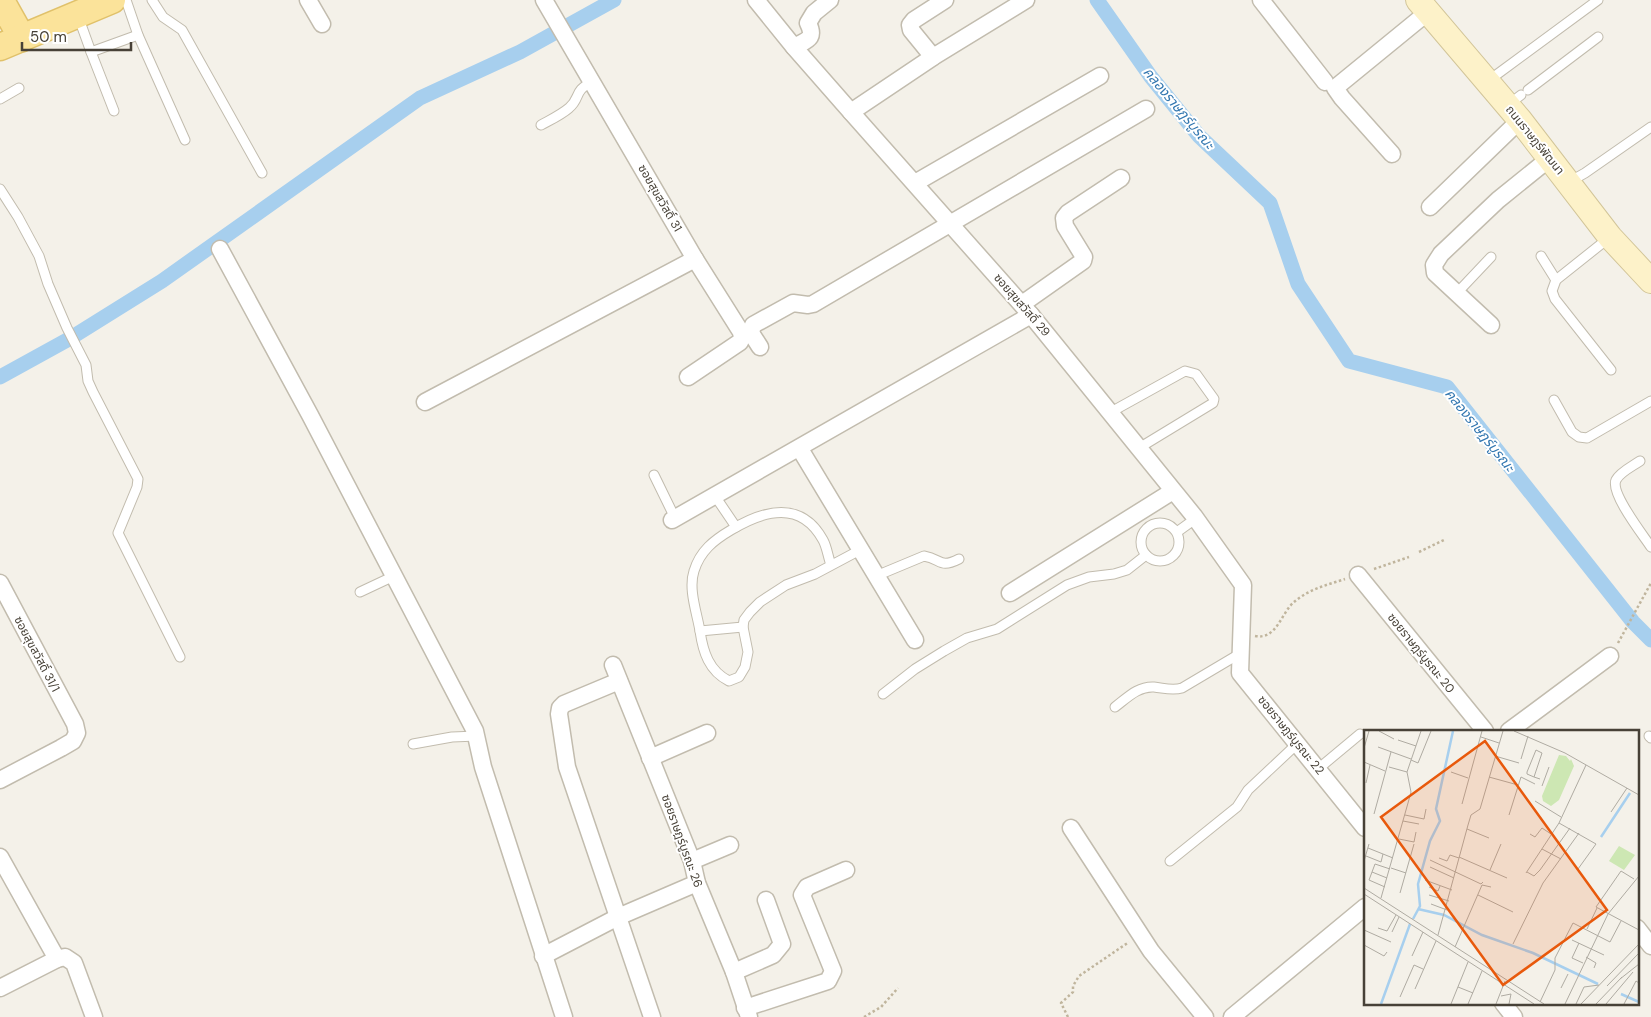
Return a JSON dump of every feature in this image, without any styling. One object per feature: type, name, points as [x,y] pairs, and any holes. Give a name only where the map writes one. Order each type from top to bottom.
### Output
[{"type":"main road","points":[[6,4],[7,41],[112,0]]},
{"type":"street","points":[[308,0],[322,24]]},
{"type":"street","name":"ซอยสุขสวัสดิ์ 31","points":[[544,0],[695,259],[741,332],[742,338],[740,342],[688,377]]},
{"type":"street","name":"ซอยสุขสวัสดิ์ 29","points":[[756,0],[794,47],[949,224],[1027,309],[1174,491],[1243,585],[1242,634]]},
{"type":"street","points":[[794,47],[807,41],[811,36],[812,30],[808,22],[810,18],[830,0]]},
{"type":"street","points":[[933,57],[911,30],[910,26],[914,20],[945,0]]},
{"type":"street","points":[[851,112],[933,57],[1026,0]]},
{"type":"street","points":[[1261,0],[1325,82]]},
{"type":"street","points":[[1392,154],[1335,88],[1423,6]]},
{"type":"street","name":"ถนนราษฎร์พัฒนา","points":[[1423,6],[1487,81],[1519,103],[1550,158],[1610,237],[1651,282]]},
{"type":"street","points":[[915,184],[1100,76]]},
{"type":"street","points":[[1430,207],[1519,103]]},
{"type":"street","points":[[760,346],[750,333],[753,325],[793,303],[813,304],[1146,109]]},
{"type":"street","points":[[1491,324],[1435,273],[1434,265],[1441,254],[1498,200],[1550,158]]},
{"type":"street","points":[[674,519],[800,448],[1027,309],[1083,261],[1084,257],[1065,226],[1064,218],[1068,213],[1120,178]]},
{"type":"street","points":[[220,249],[477,736],[483,767],[564,1017]]},
{"type":"street","points":[[425,402],[695,259]]},
{"type":"street","points":[[800,448],[915,640]]},
{"type":"street","points":[[1010,593],[1174,491]]},
{"type":"street","name":"ซอยราษฎร์บูรณะ 20","points":[[1358,575],[1484,730]]},
{"type":"street","name":"ซอยสุขสวัสดิ์ 31/1","points":[[0,583],[75,724],[77,733],[72,740],[61,748],[0,780]]},
{"type":"street","name":"ซอยราษฎร์บูรณะ 22","points":[[1242,634],[1240,673],[1364,827]]},
{"type":"street","points":[[1510,730],[1612,653]]},
{"type":"street","name":"ซอยราษฎร์บูรณะ 26","points":[[613,665],[692,861],[698,883],[734,972],[747,1012]]},
{"type":"street","points":[[619,681],[564,704],[560,708],[559,714],[567,767],[652,1017]]},
{"type":"street","points":[[650,758],[707,733]]},
{"type":"street","points":[[1072,828],[1151,951],[1205,1017]]},
{"type":"street","points":[[692,861],[730,846]]},
{"type":"street","points":[[0,857],[57,959]]},
{"type":"street","points":[[747,1012],[828,981],[833,971],[802,895],[807,887],[846,870]]},
{"type":"street","points":[[543,956],[618,917],[698,883]]},
{"type":"street","points":[[734,972],[773,955],[782,944],[766,900]]},
{"type":"street","points":[[1232,1017],[1364,908]]},
{"type":"street","points":[[1638,929],[1651,946]]},
{"type":"street","points":[[0,988],[57,959],[66,957],[74,963],[94,1017]]},
{"type":"lane","points":[[126,0],[138,35],[184,140]]},
{"type":"lane","points":[[152,0],[163,17],[182,30],[262,173]]},
{"type":"lane","points":[[1487,81],[1595,1]]},
{"type":"lane","points":[[78,14],[114,111]]},
{"type":"lane","points":[[91,52],[138,35]]},
{"type":"lane","points":[[1519,103],[1598,37]]},
{"type":"lane","points":[[541,125],[569,108],[576,100],[580,89],[592,82]]},
{"type":"lane","points":[[0,99],[19,88]]},
{"type":"lane","points":[[1569,182],[1651,128]]},
{"type":"lane","points":[[0,189],[18,216],[39,256],[48,284],[86,366],[88,381],[138,479],[137,488],[119,529],[119,537],[180,657]]},
{"type":"lane","points":[[1610,237],[1556,280],[1552,291],[1555,299],[1611,370]]},
{"type":"lane","points":[[1540,256],[1556,280]]},
{"type":"lane","points":[[1456,294],[1491,257]]},
{"type":"lane","points":[[1111,412],[1185,370],[1196,374],[1214,399],[1214,403],[1139,448]]},
{"type":"lane","points":[[1554,400],[1572,432],[1579,438],[1587,438],[1651,401]]},
{"type":"lane","points":[[1640,461],[1617,478],[1614,486],[1620,501],[1651,547]]},
{"type":"lane","points":[[654,475],[674,519]]},
{"type":"lane","points":[[716,496],[736,526]]},
{"type":"lane","points":[[831,565],[824,541],[814,526],[790,512],[771,512],[745,521],[717,538],[706,548],[694,571],[692,586],[702,646],[709,664],[729,681],[739,677],[745,667],[748,652],[742,627],[744,620],[750,612],[760,602],[786,585],[815,574],[860,550]]},
{"type":"lane","points":[[1177,532],[1195,519]]},
{"type":"lane","points":[[1159,522],[1166,524],[1177,532],[1179,542],[1177,550],[1172,557],[1157,561],[1146,555],[1141,545],[1141,537],[1151,525],[1159,522]]},
{"type":"lane","points":[[883,694],[915,669],[944,650],[967,638],[997,630],[1067,585],[1126,570],[1146,555]]},
{"type":"lane","points":[[876,576],[924,556],[930,557],[941,564],[959,559]]},
{"type":"lane","points":[[360,592],[394,576]]},
{"type":"lane","points":[[700,631],[742,627]]},
{"type":"lane","points":[[1115,707],[1134,692],[1145,687],[1174,690],[1182,688],[1240,652]]},
{"type":"lane","points":[[1318,769],[1360,734]]},
{"type":"lane","points":[[413,744],[452,737],[477,736]]},
{"type":"lane","points":[[1170,861],[1237,807],[1248,790],[1298,743]]},
{"type":"path","points":[[1419,552],[1446,539]]},
{"type":"path","points":[[1242,634],[1262,637],[1269,635],[1292,604],[1314,589],[1409,557]]},
{"type":"path","points":[[1612,653],[1651,583]]},
{"type":"path","points":[[1068,1017],[1061,1003],[1072,992],[1079,976],[1140,934]]},
{"type":"path","points":[[864,1017],[881,1007],[898,988]]},
{"type":"waterway","points":[[0,377],[69,339],[162,281],[420,98],[520,52],[614,0]]},
{"type":"waterway","name":"คลองราษฎร์บูรณะ","points":[[1097,0],[1151,77],[1199,136],[1270,203],[1298,284],[1349,361],[1447,387],[1633,622],[1651,640]]}]
